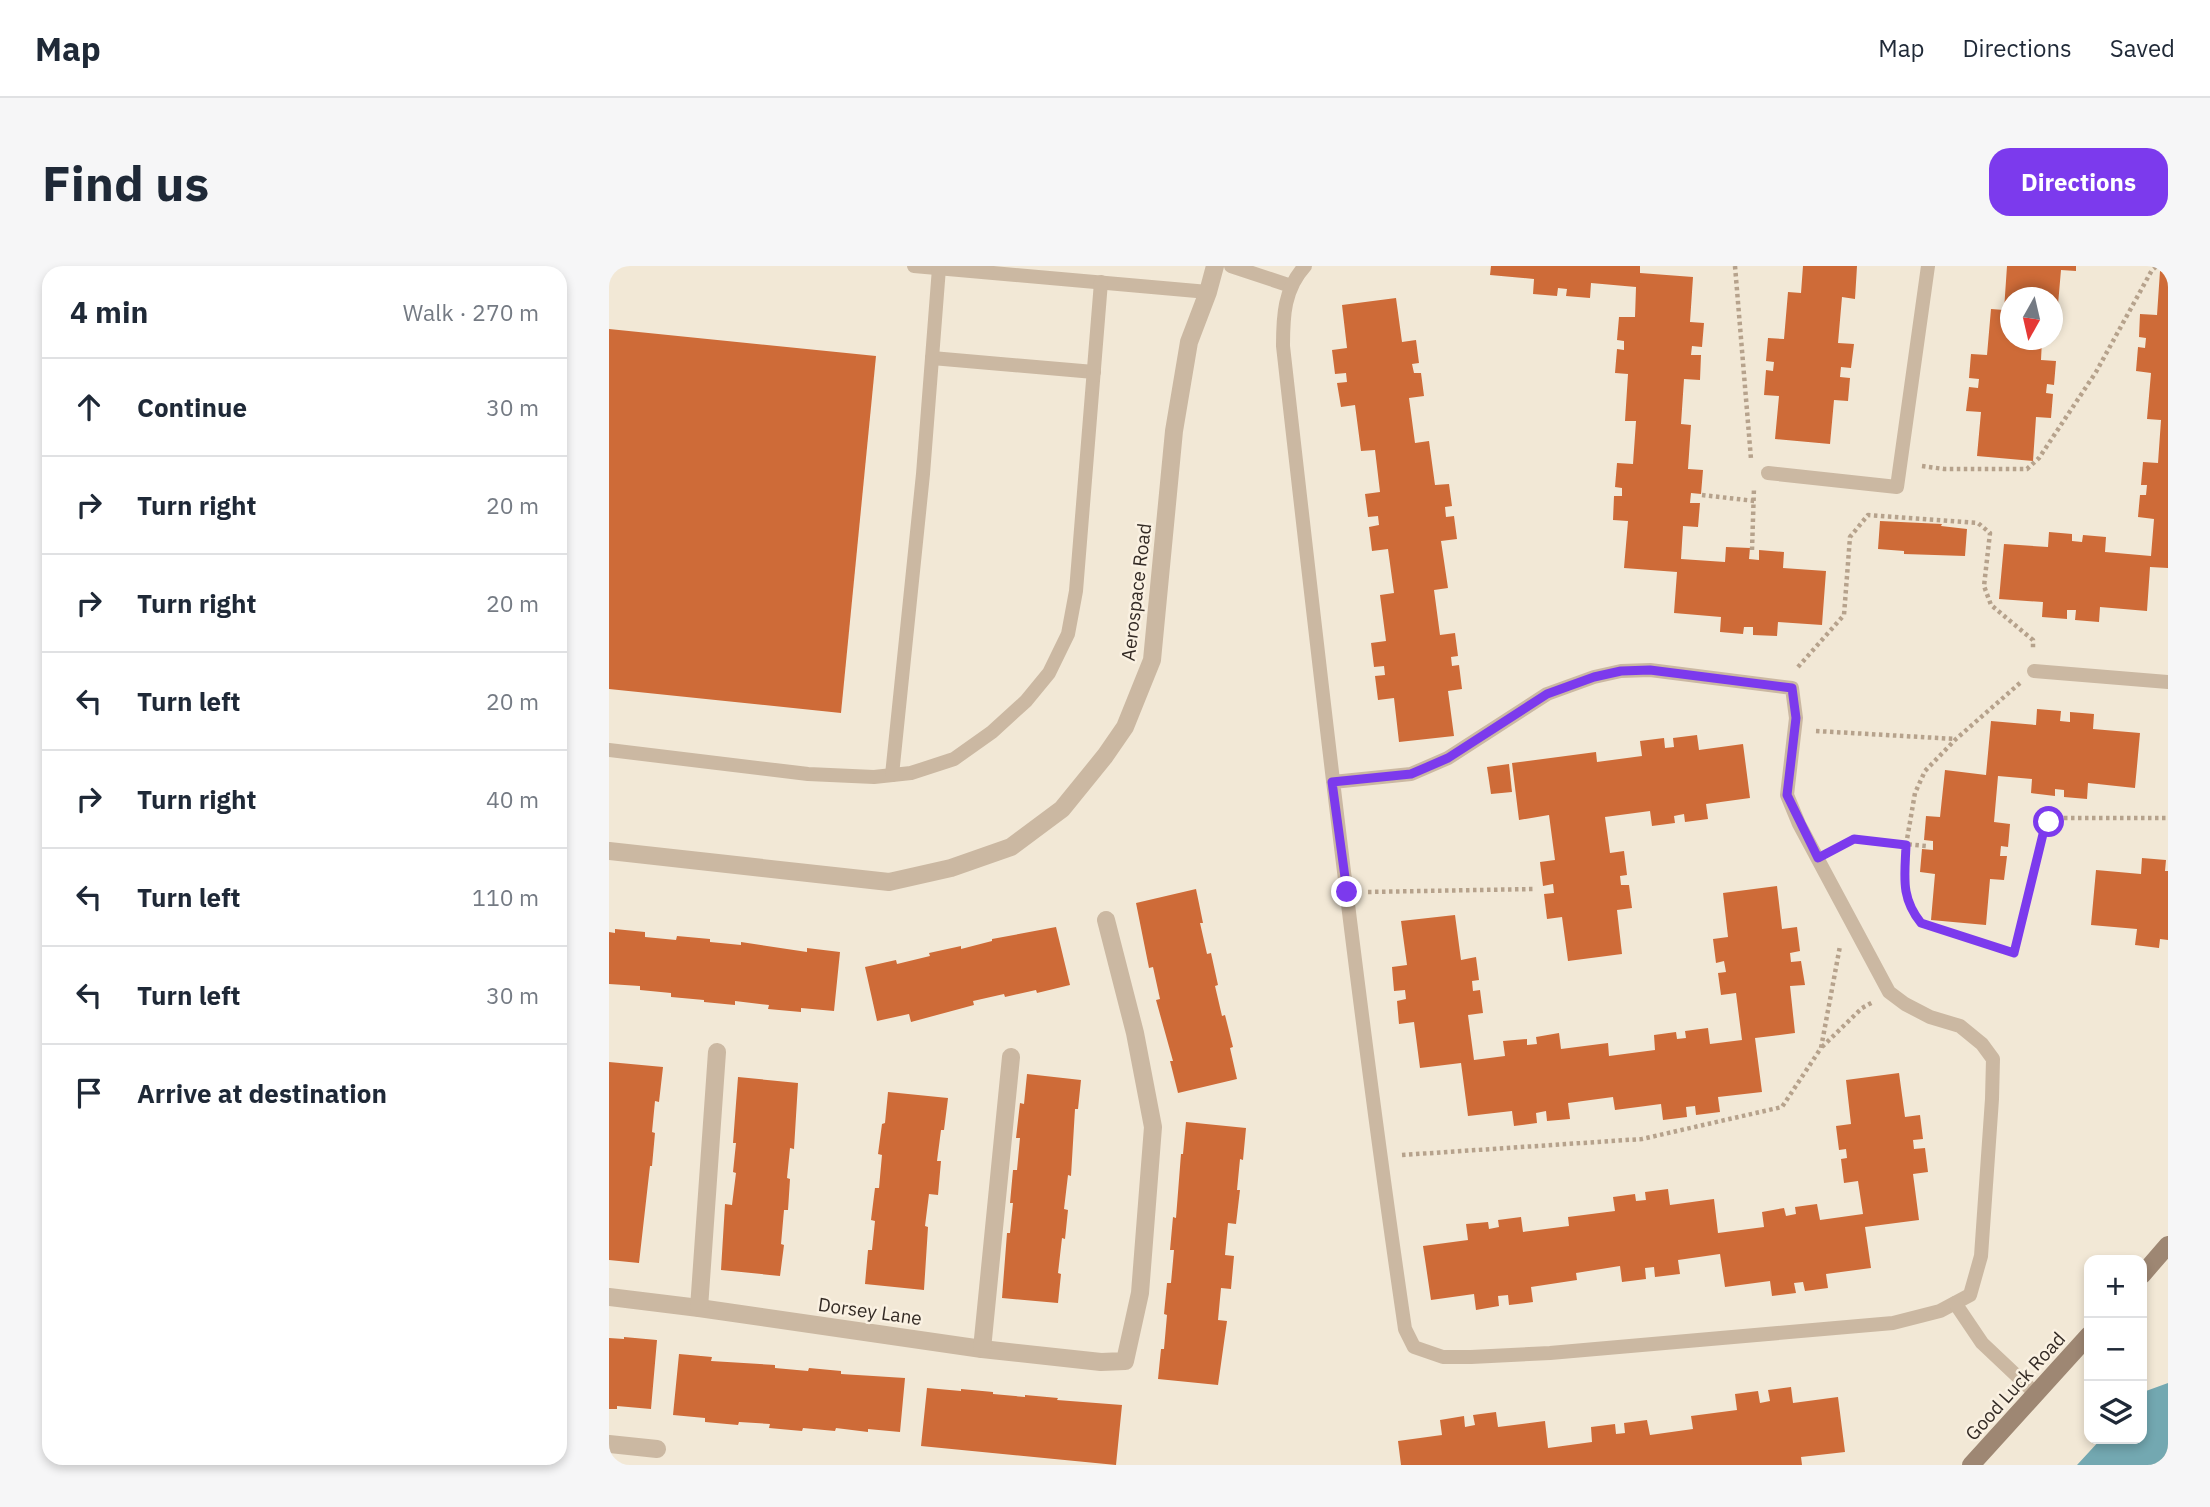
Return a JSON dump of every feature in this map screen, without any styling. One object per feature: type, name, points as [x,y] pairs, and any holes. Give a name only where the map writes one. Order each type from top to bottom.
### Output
[{"type":"main road","points":[[2147,1269],[2168,1245]]},
{"type":"main road","name":"Good Luck Road","points":[[1971,1465],[2084,1341]]},
{"type":"street","name":"Aerospace Road","points":[[609,851],[889,882],[951,867],[1011,847],[1062,809],[1125,727],[1152,660],[1174,431],[1189,342],[1215,266]]},
{"type":"street","name":"Dorsey Lane","points":[[609,1297],[699,1307],[982,1349],[1101,1362],[1125,1361],[1140,1293],[1153,1127],[1135,1033],[1106,920]]},
{"type":"street","points":[[699,1307],[717,1052]]},
{"type":"street","points":[[982,1349],[1011,1057]]},
{"type":"street","points":[[609,1444],[657,1449]]},
{"type":"lane","points":[[914,266],[1208,292]]},
{"type":"lane","points":[[1231,266],[1291,286]]},
{"type":"lane","points":[[1305,266],[1295,277],[1287,294],[1283,346],[1332,782],[1380,1156],[1405,1329],[1414,1347],[1443,1357],[1471,1357],[1550,1353],[1893,1323],[1940,1311],[1970,1295],[1981,1256],[1993,1059],[1982,1044],[1960,1026],[1930,1017],[1889,992],[1787,795],[1796,718],[1792,688],[1650,670],[1621,671],[1594,677],[1547,694],[1448,758],[1411,774],[1332,782]]},
{"type":"lane","points":[[1768,473],[1897,487],[1928,266]]},
{"type":"lane","points":[[892,775],[923,474],[939,268]]},
{"type":"lane","points":[[609,750],[808,774],[874,778],[911,773],[954,759],[992,732],[1026,701],[1049,673],[1068,634],[1076,591],[1101,282]]},
{"type":"lane","points":[[932,358],[1094,372]]},
{"type":"lane","points":[[2034,671],[2168,682]]},
{"type":"lane","points":[[1955,1303],[1982,1343],[2036,1394]]},
{"type":"path","points":[[1735,266],[1752,472]]},
{"type":"path","points":[[1900,463],[1944,469],[2027,469],[2039,458],[2096,372],[2152,270],[2157,266]]},
{"type":"path","points":[[1752,550],[1755,501],[1753,482]]},
{"type":"path","points":[[1702,495],[1755,501]]},
{"type":"path","points":[[1782,687],[1844,615],[1850,537],[1868,515],[1978,523],[1990,533],[1984,586],[1991,605],[2033,640],[2034,671],[1956,739],[1925,771],[1915,793],[1906,845],[1904,888],[1911,911],[1921,923],[2014,953],[2044,830],[2049,822],[2064,818],[2168,818]]},
{"type":"path","points":[[1794,730],[1956,739]]},
{"type":"path","points":[[1818,858],[1854,839],[1926,846]]},
{"type":"path","points":[[1347,892],[1535,889]]},
{"type":"path","points":[[1821,1048],[1846,911]]},
{"type":"path","points":[[1380,1156],[1642,1139],[1782,1107],[1821,1048],[1861,1008],[1889,992]]},
{"type":"water","points":[[2168,1383],[2168,1465],[2077,1465],[2096,1444],[2147,1444],[2147,1391]]},
{"type":"building","points":[[1491,266],[1640,266],[1640,273],[1693,277],[1690,322],[1704,323],[1702,347],[1692,346],[1691,355],[1701,355],[1700,380],[1684,379],[1681,424],[1691,425],[1688,469],[1703,470],[1701,494],[1691,493],[1690,503],[1700,503],[1698,527],[1683,526],[1681,559],[1725,562],[1726,547],[1750,548],[1749,559],[1759,560],[1759,550],[1784,552],[1783,568],[1826,571],[1822,625],[1778,622],[1777,636],[1753,635],[1753,627],[1744,627],[1743,634],[1720,632],[1721,617],[1674,613],[1677,572],[1624,568],[1628,521],[1613,520],[1614,496],[1622,496],[1622,488],[1615,487],[1617,463],[1633,464],[1636,421],[1625,421],[1628,374],[1615,373],[1617,349],[1624,350],[1624,341],[1617,340],[1619,317],[1635,317],[1636,287],[1591,283],[1590,298],[1566,296],[1567,289],[1558,288],[1557,296],[1533,294],[1534,279],[1490,275]]},
{"type":"building","points":[[1803,266],[1857,266],[1855,299],[1842,297],[1838,343],[1854,344],[1851,368],[1841,367],[1840,377],[1850,378],[1848,401],[1834,400],[1830,444],[1775,439],[1779,396],[1764,395],[1766,370],[1773,371],[1774,362],[1766,361],[1768,338],[1784,339],[1788,292],[1801,293]]},
{"type":"building","points":[[2007,266],[2076,266],[2076,271],[2061,270],[2060,287],[2006,287]]},
{"type":"building","points":[[2160,271],[2168,272],[2168,568],[2150,567],[2147,611],[2100,607],[2099,622],[2075,620],[2076,610],[2067,610],[2067,619],[2042,617],[2043,602],[1999,599],[2004,544],[2048,547],[2049,532],[2072,534],[2072,541],[2082,542],[2083,535],[2106,537],[2105,552],[2151,556],[2154,519],[2138,517],[2140,495],[2146,495],[2147,485],[2141,485],[2143,462],[2158,463],[2161,420],[2147,419],[2151,373],[2136,371],[2138,347],[2145,348],[2146,338],[2139,337],[2140,314],[2157,315]]},
{"type":"building","points":[[1396,298],[1402,342],[1416,340],[1419,363],[1412,364],[1414,373],[1421,373],[1424,396],[1409,398],[1415,443],[1429,441],[1435,485],[1449,484],[1452,506],[1445,507],[1446,517],[1454,516],[1457,539],[1441,541],[1448,588],[1434,590],[1440,635],[1455,633],[1458,656],[1451,657],[1452,666],[1459,665],[1462,689],[1448,691],[1454,736],[1399,742],[1394,698],[1378,700],[1375,676],[1385,675],[1384,666],[1374,667],[1371,643],[1386,641],[1380,595],[1394,593],[1388,549],[1372,551],[1369,527],[1379,525],[1378,516],[1368,517],[1365,494],[1380,492],[1375,450],[1361,451],[1355,405],[1341,407],[1337,383],[1347,382],[1346,373],[1335,374],[1332,350],[1347,348],[1342,305]]},
{"type":"building","points":[[1991,309],[2000,310],[2000,350],[2042,350],[2041,360],[2056,361],[2054,385],[2047,384],[2046,393],[2053,394],[2051,418],[2036,417],[2033,461],[1977,456],[1981,412],[1966,411],[1969,387],[1978,388],[1979,379],[1969,378],[1971,354],[1987,355]]},
{"type":"building","points":[[609,329],[876,356],[841,713],[609,689]]},
{"type":"building","points":[[1880,521],[1942,524],[1941,526],[1967,529],[1965,556],[1904,554],[1904,551],[1878,549]]},
{"type":"building","points":[[2037,709],[2061,711],[2060,721],[2070,722],[2070,712],[2094,714],[2093,729],[2140,733],[2135,788],[2088,783],[2087,799],[2064,797],[2064,790],[2055,789],[2055,796],[2031,793],[2032,779],[1998,776],[1994,822],[2010,824],[2008,847],[2001,846],[2000,856],[2007,856],[2004,880],[1990,879],[1986,925],[1931,920],[1935,874],[1920,872],[1922,849],[1933,850],[1933,841],[1924,840],[1926,816],[1940,817],[1945,770],[1986,775],[1991,721],[2036,725]]},
{"type":"building","points":[[1697,735],[1699,750],[1743,744],[1750,798],[1706,804],[1708,819],[1685,822],[1684,814],[1674,816],[1675,823],[1652,826],[1650,811],[1605,817],[1610,853],[1624,851],[1627,875],[1620,876],[1621,885],[1629,885],[1632,908],[1617,910],[1622,954],[1568,961],[1562,917],[1547,919],[1544,894],[1554,893],[1553,884],[1543,886],[1540,862],[1555,860],[1549,815],[1519,820],[1512,763],[1596,752],[1597,762],[1642,756],[1640,741],[1664,738],[1665,748],[1674,747],[1673,738]]},
{"type":"building","points":[[1509,764],[1512,792],[1491,794],[1487,767]]},
{"type":"building","points":[[2142,858],[2166,860],[2168,940],[2160,939],[2159,948],[2135,945],[2137,929],[2091,925],[2096,870],[2141,874]]},
{"type":"building","points":[[1777,886],[1782,929],[1797,927],[1800,951],[1790,953],[1791,962],[1801,961],[1805,985],[1790,986],[1795,1033],[1755,1038],[1762,1092],[1718,1097],[1720,1112],[1696,1115],[1695,1106],[1686,1107],[1687,1117],[1663,1120],[1661,1104],[1615,1110],[1613,1097],[1568,1103],[1570,1119],[1547,1121],[1546,1111],[1536,1113],[1537,1123],[1514,1126],[1512,1111],[1468,1116],[1461,1063],[1420,1068],[1414,1022],[1399,1024],[1397,1001],[1406,999],[1405,990],[1394,991],[1392,967],[1407,965],[1401,921],[1455,915],[1461,960],[1476,957],[1479,980],[1472,981],[1473,991],[1480,990],[1483,1013],[1468,1015],[1474,1060],[1505,1056],[1503,1041],[1527,1039],[1527,1045],[1537,1044],[1536,1037],[1559,1033],[1561,1049],[1608,1043],[1609,1056],[1655,1050],[1654,1035],[1676,1032],[1677,1039],[1686,1038],[1685,1031],[1708,1028],[1710,1044],[1742,1040],[1736,993],[1721,995],[1718,973],[1726,972],[1724,961],[1716,963],[1713,939],[1728,937],[1723,893]]},
{"type":"building","points":[[1196,889],[1203,923],[1200,923],[1207,954],[1211,953],[1218,985],[1215,986],[1233,1047],[1230,1048],[1237,1079],[1178,1093],[1170,1061],[1173,1061],[1156,1000],[1160,999],[1153,967],[1149,968],[1136,903]]},
{"type":"building","points":[[1056,927],[1070,985],[1037,993],[1036,990],[1005,997],[1004,994],[973,1001],[974,1005],[911,1022],[909,1014],[877,1021],[865,967],[896,960],[897,964],[930,956],[929,953],[961,946],[961,949],[992,939]]},
{"type":"building","points":[[615,929],[645,932],[645,937],[676,940],[677,936],[807,952],[807,948],[840,952],[834,1011],[801,1008],[801,1012],[768,1009],[769,1005],[735,1001],[735,1005],[704,1002],[671,997],[671,993],[640,990],[640,986],[609,984],[609,932],[615,933]]},
{"type":"building","points":[[609,1062],[663,1067],[659,1102],[655,1101],[652,1166],[639,1263],[609,1260]]},
{"type":"building","points":[[1899,1073],[1905,1117],[1920,1115],[1923,1139],[1913,1140],[1914,1149],[1925,1148],[1928,1172],[1913,1174],[1919,1220],[1865,1227],[1871,1268],[1826,1274],[1828,1288],[1805,1291],[1803,1282],[1794,1283],[1796,1293],[1772,1296],[1770,1281],[1725,1287],[1720,1254],[1678,1260],[1680,1274],[1655,1277],[1654,1267],[1645,1268],[1646,1279],[1622,1282],[1620,1266],[1576,1273],[1577,1280],[1531,1287],[1533,1302],[1509,1305],[1508,1295],[1498,1296],[1499,1306],[1476,1310],[1474,1294],[1431,1300],[1423,1246],[1468,1240],[1466,1224],[1488,1222],[1489,1229],[1499,1227],[1498,1220],[1521,1217],[1523,1232],[1569,1226],[1568,1217],[1615,1211],[1613,1197],[1635,1194],[1636,1201],[1646,1200],[1645,1192],[1668,1189],[1670,1205],[1714,1199],[1718,1233],[1764,1227],[1762,1212],[1784,1208],[1786,1216],[1796,1214],[1795,1207],[1817,1204],[1820,1220],[1863,1214],[1858,1181],[1844,1183],[1841,1159],[1847,1158],[1846,1149],[1839,1150],[1836,1126],[1851,1124],[1846,1080]]},
{"type":"building","points":[[1027,1074],[1081,1080],[1078,1109],[1075,1109],[1071,1176],[1068,1175],[1064,1209],[1068,1210],[1058,1273],[1061,1274],[1058,1303],[1002,1298],[1007,1233],[1010,1233],[1013,1203],[1010,1203],[1013,1170],[1017,1170],[1020,1138],[1016,1138],[1020,1103],[1024,1104]]},
{"type":"building","points":[[738,1077],[798,1083],[794,1149],[790,1148],[787,1178],[790,1179],[788,1210],[784,1210],[781,1244],[784,1245],[780,1276],[721,1270],[725,1204],[732,1205],[736,1173],[733,1172],[736,1143],[733,1143]]},
{"type":"building","points":[[888,1092],[948,1098],[937,1161],[941,1161],[938,1195],[929,1194],[925,1226],[928,1227],[924,1290],[865,1284],[868,1250],[872,1250],[875,1221],[871,1220],[875,1188],[879,1188],[882,1155],[878,1154]]},
{"type":"building","points":[[1186,1122],[1246,1128],[1243,1160],[1240,1159],[1236,1224],[1228,1223],[1225,1255],[1234,1256],[1231,1289],[1221,1288],[1218,1320],[1227,1321],[1218,1385],[1158,1379],[1161,1349],[1164,1349],[1167,1283],[1171,1283],[1174,1250],[1170,1250],[1173,1217],[1176,1218]]},
{"type":"building","points":[[609,1338],[657,1340],[651,1409],[617,1406],[617,1409],[609,1409]]},
{"type":"building","points":[[679,1354],[712,1357],[711,1361],[775,1365],[775,1368],[808,1371],[809,1368],[841,1371],[841,1374],[905,1378],[900,1432],[836,1428],[835,1431],[803,1428],[802,1431],[769,1428],[770,1424],[705,1422],[705,1418],[673,1415]]},
{"type":"building","points":[[1791,1387],[1793,1403],[1838,1397],[1845,1452],[1801,1457],[1802,1465],[1401,1465],[1398,1441],[1442,1435],[1440,1420],[1464,1416],[1465,1427],[1475,1425],[1473,1415],[1496,1412],[1498,1427],[1545,1421],[1548,1448],[1592,1442],[1591,1427],[1615,1424],[1616,1434],[1625,1433],[1624,1423],[1647,1420],[1650,1435],[1693,1429],[1691,1416],[1737,1410],[1735,1394],[1758,1391],[1760,1403],[1770,1401],[1768,1390]]},
{"type":"building","points":[[927,1388],[1122,1405],[1116,1465],[921,1446]]},
{"type":"route","points":[[1347,892],[1332,782],[1411,774],[1448,758],[1547,694],[1594,677],[1621,671],[1650,670],[1792,688],[1796,718],[1787,795],[1799,824],[1818,858],[1854,839],[1906,845],[1904,888],[1911,911],[1921,923],[2014,953],[2044,830],[2049,822]]}]
